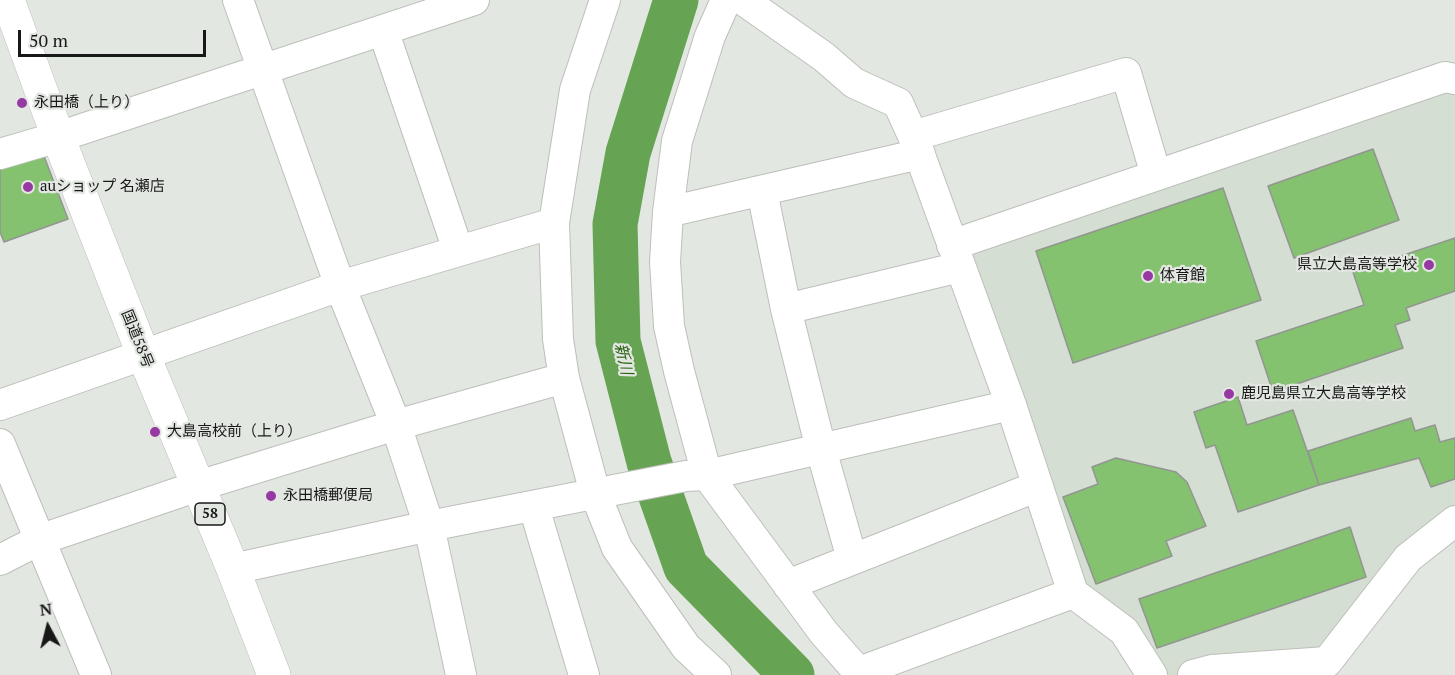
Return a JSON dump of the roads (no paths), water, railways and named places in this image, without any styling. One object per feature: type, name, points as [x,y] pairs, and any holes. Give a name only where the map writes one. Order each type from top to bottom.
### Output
[{"type":"highway","name":"国道58号","points":[[8,0],[58,137],[143,354],[233,569],[274,675]]},
{"type":"street","points":[[238,0],[340,286],[396,425],[429,526],[461,675]]},
{"type":"street","points":[[0,154],[474,0]]},
{"type":"street","points":[[605,0],[575,90],[554,223],[558,339],[564,378],[604,492],[617,548],[686,647],[716,675]]},
{"type":"street","points":[[726,0],[710,36],[677,141],[668,212],[665,262],[669,326],[697,476],[860,674],[1073,592]]},
{"type":"street","points":[[743,0],[824,57],[854,83],[898,103],[917,145],[1011,405],[1073,592],[1124,631],[1152,675]]},
{"type":"street","points":[[383,30],[458,250]]},
{"type":"street","points":[[668,212],[762,191],[917,145],[1126,74],[1156,175]]},
{"type":"street","points":[[786,309],[956,256],[1156,175],[1445,77],[1455,79]]},
{"type":"street","points":[[762,191],[786,309],[821,449],[852,559]]},
{"type":"street","points":[[0,405],[340,286],[554,223]]},
{"type":"street","points":[[0,560],[39,540],[198,486],[396,425],[564,378]]},
{"type":"street","points":[[233,569],[429,526],[697,476],[1011,405]]},
{"type":"street","points":[[0,444],[96,675]]},
{"type":"street","points":[[788,585],[1038,486]]},
{"type":"street","points":[[534,507],[584,675]]},
{"type":"street","points":[[1193,675],[1212,670],[1327,662],[1408,558],[1455,520]]},
{"type":"waterway","name":"新川","points":[[676,0],[628,153],[615,224],[618,341],[649,462],[686,567],[792,675]]},
{"type":"place","name":"永田橋（上り）","points":[[22,103]]},
{"type":"place","name":"auショップ 名瀬店","points":[[28,187]]},
{"type":"place","name":"県立大島高等学校","points":[[1429,265]]},
{"type":"place","name":"体育館","points":[[1148,276]]},
{"type":"place","name":"鹿児島県立大島高等学校","points":[[1229,394]]},
{"type":"place","name":"大島高校前（上り）","points":[[155,432]]},
{"type":"place","name":"永田橋郵便局","points":[[271,496]]}]
